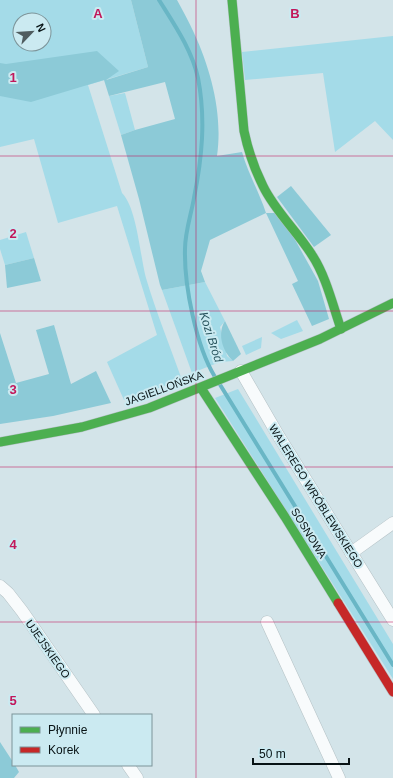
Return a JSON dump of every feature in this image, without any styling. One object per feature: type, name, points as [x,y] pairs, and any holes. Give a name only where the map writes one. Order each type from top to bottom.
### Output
[{"type":"street","points":[[232,0],[244,131],[248,149],[263,186],[313,256],[341,329]]},
{"type":"street","name":"JAGIELLOŃSKA","points":[[0,442],[75,428],[149,408],[320,339],[393,303]]},
{"type":"street","name":"WALEREGO WRÓBLEWSKIEGO","points":[[240,372],[393,620]]},
{"type":"street","name":"SOSNOWA","points":[[203,387],[393,692]]},
{"type":"street","points":[[351,554],[393,523]]},
{"type":"street","name":"UJEJSKIEGO","points":[[0,586],[8,593],[22,611],[93,714]]},
{"type":"street","points":[[267,622],[339,778]]},
{"type":"street","points":[[129,766],[137,778]]},
{"type":"shaded area","points":[[0,0],[131,0],[148,67],[88,85],[122,193],[127,200],[135,221],[146,278],[182,380],[124,400],[107,362],[157,335],[117,206],[58,223],[34,139],[0,147]]},
{"type":"shaded area","points":[[131,0],[177,0],[200,47],[210,77],[217,108],[217,156],[242,152],[266,213],[210,240],[201,271],[205,282],[162,290],[121,135],[175,119],[165,82],[109,96],[104,80],[31,102],[0,96],[0,63],[6,64],[97,51],[119,71],[106,80],[148,67]]},
{"type":"shaded area","points":[[393,36],[393,140],[375,121],[335,152],[323,73],[245,80],[242,52]]},
{"type":"shaded area","points":[[125,93],[135,130],[121,135],[109,96]]},
{"type":"shaded area","points":[[291,186],[331,235],[314,247],[277,197]]},
{"type":"shaded area","points":[[266,213],[275,213],[293,236],[318,281],[329,319],[312,326],[292,284],[298,281]]},
{"type":"shaded area","points":[[26,232],[34,258],[5,265],[0,249],[0,240]]},
{"type":"shaded area","points":[[34,258],[41,281],[7,288],[5,265]]},
{"type":"shaded area","points":[[205,282],[225,321],[220,327],[227,356],[233,361],[220,362],[192,373],[162,290]]},
{"type":"shaded area","points":[[297,320],[303,331],[281,339],[271,333]]},
{"type":"shaded area","points":[[225,321],[241,354],[233,361],[226,352],[222,342],[221,331]]},
{"type":"shaded area","points":[[54,325],[71,384],[96,371],[111,403],[53,416],[0,424],[0,333],[16,383],[49,374],[36,330]]},
{"type":"shaded area","points":[[262,337],[261,348],[246,355],[242,346]]},
{"type":"shaded area","points":[[238,389],[393,644],[393,679],[215,398]]},
{"type":"shaded area","points":[[0,742],[12,760],[12,766],[16,766],[19,772],[14,778],[0,778]]},
{"type":"waterway","name":"Kozi Bród","points":[[159,0],[187,47],[198,78],[202,108],[201,153],[197,183],[186,236],[185,264],[192,315],[202,349],[215,377]]},
{"type":"waterway","name":"Kozi Bród","points":[[219,383],[393,665]]},
{"type":"traffic: fast","points":[[232,0],[244,131],[247,145],[268,195],[317,263],[341,329]]},
{"type":"traffic: fast","points":[[0,442],[82,427],[149,408],[320,339],[393,303]]},
{"type":"traffic: fast","points":[[201,388],[285,517],[338,603]]},
{"type":"traffic: jam","points":[[338,603],[393,692]]}]
